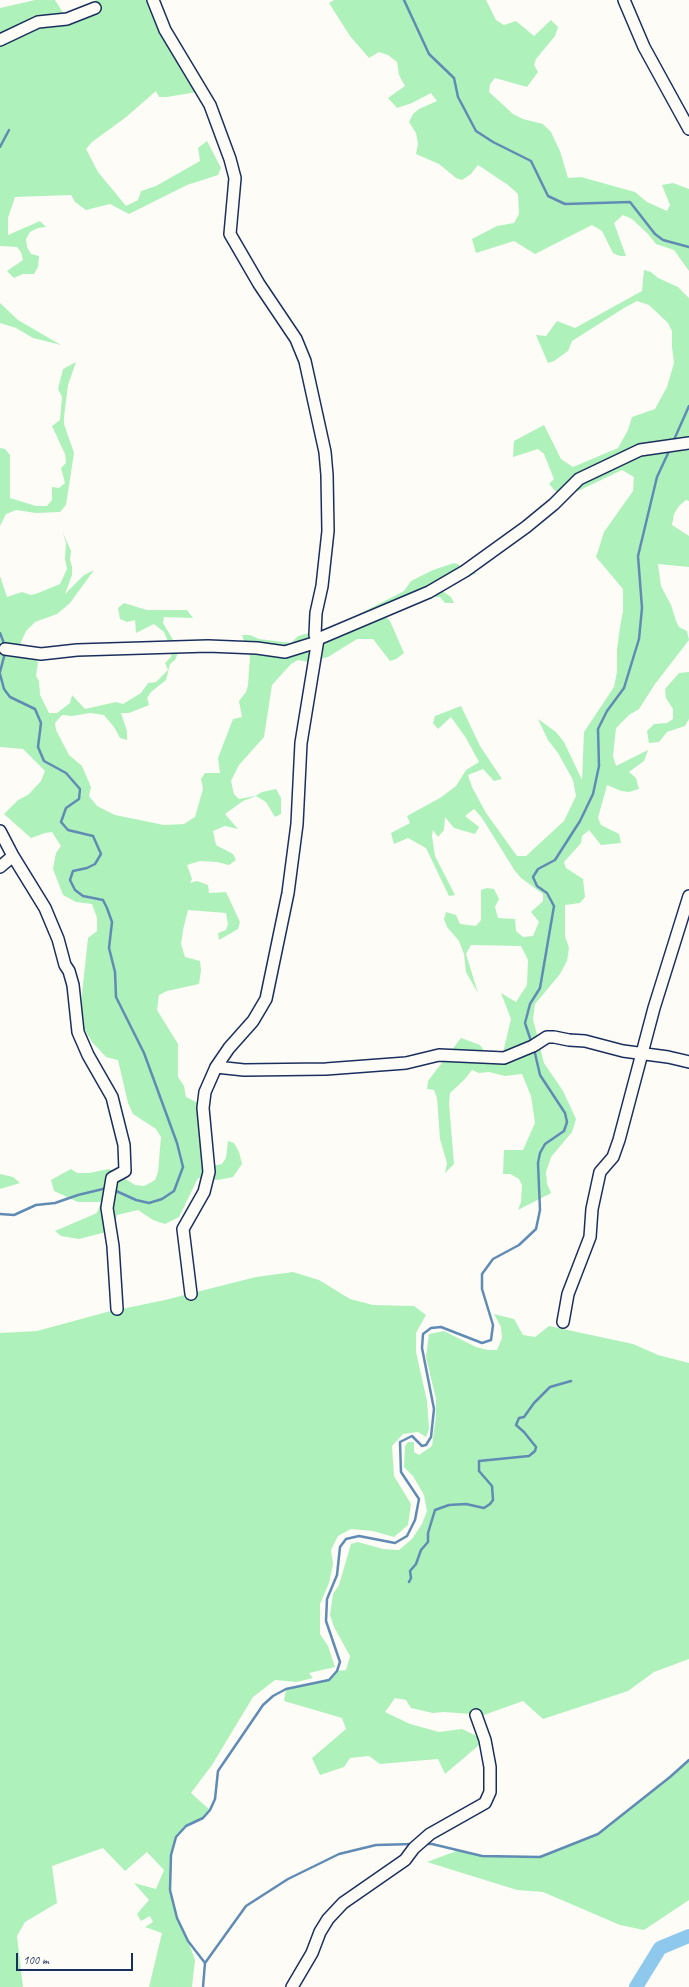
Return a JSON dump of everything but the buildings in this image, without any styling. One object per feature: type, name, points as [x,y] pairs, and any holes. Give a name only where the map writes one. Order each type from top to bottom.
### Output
[{"type":"street","points":[[153,0],[165,30],[210,105],[230,159],[235,178],[230,234],[259,284],[296,340],[305,361],[325,452],[327,475],[328,531],[322,586],[316,613],[315,635],[317,640],[301,743],[297,824],[288,893],[266,999],[253,1021],[229,1048],[216,1068],[205,1092],[203,1108],[209,1172],[204,1192],[183,1229],[191,1294]]},
{"type":"street","points":[[624,0],[644,47],[689,129]]},
{"type":"street","points":[[0,40],[38,22],[67,19],[95,8]]},
{"type":"street","points":[[5,649],[42,654],[77,650],[208,646],[257,648],[284,652],[317,640],[429,592],[459,574],[526,527],[554,504],[579,479],[640,450],[689,443]]},
{"type":"street","points":[[0,831],[13,856],[45,908],[58,940],[65,965],[69,971],[73,985],[75,1022],[78,1032],[88,1055],[112,1097],[124,1145],[125,1171],[112,1178],[106,1208],[113,1246],[117,1309]]},
{"type":"street","points":[[0,867],[13,856]]},
{"type":"street","points":[[563,1322],[568,1294],[590,1237],[592,1209],[600,1172],[613,1157],[619,1140],[654,1008],[689,896]]},
{"type":"street","points":[[216,1068],[244,1070],[326,1069],[406,1063],[439,1055],[504,1058],[533,1046],[547,1038],[554,1037],[585,1041],[623,1051],[668,1057],[689,1062]]},
{"type":"street","points":[[292,1987],[312,1953],[320,1932],[328,1919],[344,1903],[405,1860],[414,1848],[430,1834],[485,1803],[490,1792],[490,1767],[485,1740],[476,1714]]},
{"type":"green space","points":[[35,0],[55,0],[65,16],[96,0],[153,0],[197,92],[159,97],[156,91],[125,118],[92,142],[86,149],[98,172],[126,206],[138,200],[141,191],[156,186],[200,161],[198,148],[207,141],[221,168],[218,175],[187,185],[129,214],[110,204],[86,210],[75,202],[71,195],[15,197],[8,218],[8,235],[40,221],[46,227],[38,228],[30,232],[26,239],[27,247],[31,254],[39,256],[38,267],[34,274],[23,274],[14,278],[7,271],[23,260],[21,252],[17,247],[0,246],[0,8]]},
{"type":"green space","points":[[334,0],[486,0],[496,20],[504,25],[516,21],[534,36],[551,20],[558,27],[555,36],[536,59],[534,65],[538,72],[527,87],[495,78],[490,84],[489,92],[513,114],[523,119],[543,124],[551,132],[560,151],[568,178],[581,177],[635,192],[647,202],[667,211],[670,205],[662,185],[673,183],[689,189],[689,271],[674,250],[656,244],[632,219],[623,215],[614,223],[626,256],[620,256],[613,253],[602,231],[592,225],[535,254],[514,241],[476,253],[472,239],[497,226],[514,223],[519,214],[518,194],[508,185],[478,165],[471,174],[462,180],[456,178],[439,164],[416,154],[418,144],[416,133],[409,122],[413,114],[419,109],[437,101],[431,93],[412,103],[397,108],[388,98],[405,86],[399,75],[397,62],[388,55],[379,52],[369,58],[350,36],[329,3]]},
{"type":"green space","points":[[644,270],[651,272],[658,278],[678,287],[689,298],[689,501],[686,500],[679,506],[674,514],[672,525],[689,536],[689,567],[658,564],[661,586],[671,605],[679,627],[687,631],[689,640],[655,684],[639,709],[629,715],[616,728],[613,756],[616,766],[648,750],[644,761],[629,772],[636,778],[639,789],[629,792],[621,791],[607,785],[598,818],[601,825],[619,834],[621,843],[601,845],[589,830],[582,836],[581,843],[564,862],[566,868],[583,879],[585,897],[580,903],[565,905],[565,936],[569,948],[567,961],[560,974],[535,1004],[533,1019],[544,1063],[563,1091],[576,1119],[572,1132],[551,1157],[546,1172],[547,1184],[551,1193],[518,1210],[521,1202],[522,1185],[519,1179],[510,1174],[503,1174],[504,1150],[523,1150],[535,1123],[531,1096],[522,1074],[505,1076],[489,1072],[479,1073],[472,1070],[450,1093],[449,1103],[454,1164],[445,1173],[447,1163],[440,1139],[437,1098],[434,1090],[427,1089],[428,1081],[461,1038],[480,1045],[490,1059],[503,1053],[511,1019],[501,993],[516,1002],[527,985],[528,960],[521,946],[471,945],[466,954],[478,993],[466,972],[464,954],[459,941],[447,927],[444,919],[446,912],[456,915],[460,924],[476,926],[481,920],[481,890],[487,888],[494,889],[499,899],[495,907],[498,918],[515,919],[516,931],[523,937],[533,936],[539,922],[531,912],[543,901],[543,894],[521,878],[515,871],[482,818],[474,809],[465,816],[479,827],[475,834],[454,828],[445,817],[444,830],[438,837],[433,830],[432,836],[435,856],[455,895],[449,896],[426,848],[408,838],[394,844],[391,833],[410,823],[407,816],[440,798],[456,786],[466,770],[479,762],[466,738],[451,717],[438,729],[433,723],[435,716],[461,706],[480,746],[502,779],[494,781],[483,769],[468,775],[472,787],[486,813],[517,856],[526,856],[564,821],[576,796],[573,780],[558,753],[548,740],[538,719],[556,732],[564,742],[582,780],[584,732],[614,687],[617,672],[617,650],[623,611],[623,589],[596,557],[604,532],[633,491],[634,477],[622,470],[578,491],[559,495],[549,484],[554,479],[544,454],[538,449],[513,457],[514,441],[544,425],[561,459],[573,467],[618,448],[628,430],[632,417],[655,409],[667,387],[674,363],[672,331],[668,323],[649,305],[637,301],[624,308],[572,341],[568,351],[554,361],[548,363],[536,335],[546,336],[557,321],[575,328],[642,291]]},
{"type":"green space","points":[[0,303],[18,320],[61,345],[33,338],[16,328],[0,323]]},
{"type":"green space","points":[[76,362],[68,385],[64,417],[64,424],[74,453],[66,505],[60,512],[36,513],[16,510],[6,514],[0,526],[0,448],[5,449],[10,455],[10,498],[36,506],[47,506],[52,500],[52,487],[59,488],[65,483],[61,468],[66,463],[65,454],[52,426],[60,420],[62,397],[58,389],[63,369]]},
{"type":"green space","points":[[63,533],[71,551],[70,560],[72,567],[72,575],[65,594],[84,575],[94,570],[70,603],[57,614],[35,622],[26,631],[21,642],[23,650],[35,658],[38,663],[36,676],[39,681],[40,695],[49,713],[57,713],[70,703],[72,695],[85,709],[116,702],[123,704],[141,693],[148,683],[156,682],[168,670],[165,663],[171,657],[172,651],[164,632],[154,624],[136,633],[135,620],[127,622],[120,619],[118,608],[124,603],[147,610],[187,610],[193,618],[164,617],[163,623],[179,650],[175,660],[170,664],[166,680],[151,692],[147,698],[149,705],[129,713],[121,713],[127,731],[127,740],[120,738],[114,727],[104,715],[90,713],[72,716],[62,715],[55,723],[56,730],[69,755],[82,766],[91,787],[89,796],[97,806],[115,815],[164,825],[184,824],[195,817],[203,789],[201,779],[205,773],[220,773],[218,758],[233,719],[242,717],[239,701],[246,692],[248,685],[250,657],[242,635],[250,635],[259,639],[291,643],[298,636],[336,626],[404,591],[411,581],[433,570],[454,563],[462,566],[471,573],[479,573],[466,576],[441,590],[451,597],[454,603],[445,603],[440,597],[430,597],[384,615],[390,621],[404,653],[396,659],[390,661],[373,639],[357,639],[328,657],[309,662],[298,660],[291,664],[272,685],[264,737],[239,765],[231,781],[234,794],[239,799],[255,796],[262,792],[276,789],[281,798],[281,814],[275,817],[266,802],[256,796],[243,801],[225,814],[238,829],[225,826],[213,831],[216,845],[233,854],[236,860],[229,865],[217,862],[200,861],[187,865],[192,879],[190,883],[197,881],[208,885],[209,893],[226,892],[240,922],[238,929],[219,940],[218,933],[226,930],[228,924],[226,913],[188,910],[181,944],[185,957],[200,961],[201,970],[199,984],[167,991],[159,995],[157,1010],[178,1044],[178,1077],[184,1086],[186,1097],[198,1103],[207,1167],[222,1164],[226,1158],[228,1141],[234,1143],[239,1152],[242,1164],[233,1177],[218,1180],[198,1178],[179,1217],[165,1224],[153,1220],[138,1210],[117,1215],[114,1227],[106,1232],[79,1239],[61,1236],[55,1231],[97,1213],[101,1202],[78,1202],[54,1191],[51,1180],[71,1169],[77,1173],[89,1173],[109,1169],[135,1185],[144,1186],[155,1180],[158,1172],[161,1137],[156,1129],[133,1114],[128,1103],[118,1060],[106,1057],[92,1042],[83,1027],[80,1013],[88,938],[97,931],[97,918],[92,904],[76,902],[63,895],[53,869],[56,853],[61,846],[52,832],[31,838],[4,814],[18,800],[28,795],[41,781],[45,771],[23,749],[0,747],[0,576],[7,597],[22,592],[31,595],[60,584],[67,569],[65,559],[66,543]]},
{"type":"green space","points":[[689,672],[689,719],[685,726],[667,732],[659,742],[649,743],[647,731],[654,724],[667,723],[673,719],[673,709],[666,698],[665,689],[679,673]]},
{"type":"green space","points":[[0,1174],[13,1177],[20,1183],[0,1189]]},
{"type":"green space","points":[[293,1272],[319,1280],[350,1299],[373,1305],[414,1306],[426,1315],[416,1333],[416,1352],[427,1401],[429,1429],[426,1437],[418,1432],[403,1434],[392,1446],[394,1476],[411,1504],[408,1525],[394,1537],[373,1531],[351,1529],[338,1536],[331,1550],[333,1564],[329,1583],[320,1604],[320,1634],[328,1646],[335,1667],[309,1673],[313,1678],[297,1682],[275,1680],[253,1697],[212,1765],[191,1793],[210,1810],[203,1818],[186,1826],[176,1837],[171,1855],[170,1890],[177,1918],[195,1960],[192,1987],[149,1987],[162,1933],[145,1927],[153,1922],[150,1916],[141,1921],[137,1914],[149,1900],[134,1883],[156,1889],[164,1870],[147,1852],[125,1871],[103,1848],[52,1866],[57,1903],[25,1922],[17,1936],[23,1987],[0,1987],[0,1333],[37,1331],[107,1312],[165,1300],[256,1277]]},
{"type":"green space","points":[[494,1314],[514,1319],[523,1335],[535,1337],[549,1326],[633,1344],[658,1355],[689,1363],[689,1659],[654,1672],[628,1691],[543,1719],[523,1701],[484,1715],[444,1712],[433,1713],[411,1708],[406,1700],[395,1698],[385,1712],[410,1724],[439,1732],[462,1729],[485,1740],[445,1774],[438,1759],[380,1764],[369,1756],[350,1758],[344,1767],[320,1775],[312,1758],[346,1729],[342,1718],[284,1701],[286,1689],[329,1680],[337,1671],[346,1670],[350,1656],[334,1627],[330,1615],[333,1594],[339,1585],[351,1544],[358,1542],[383,1549],[399,1550],[412,1539],[422,1524],[427,1511],[424,1495],[413,1476],[404,1467],[405,1446],[408,1442],[414,1442],[414,1452],[419,1455],[432,1446],[436,1416],[436,1399],[426,1357],[429,1334],[444,1331],[476,1347],[488,1350],[497,1350],[502,1338],[501,1327]]},
{"type":"green space","points":[[689,1760],[689,1900],[644,1930],[620,1925],[543,1892],[517,1890],[427,1862],[459,1850],[482,1856],[540,1857],[598,1834],[670,1777]]},
{"type":"waterway","points":[[404,0],[429,54],[454,78],[458,97],[476,131],[493,142],[531,161],[548,196],[565,204],[630,202],[655,234],[663,240],[689,247]]},
{"type":"waterway","points":[[0,147],[9,130]]},
{"type":"waterway","points":[[673,442],[689,406]]},
{"type":"waterway","points":[[532,1044],[525,1023],[530,1004],[540,988],[554,906],[547,893],[537,886],[533,877],[538,869],[555,860],[580,821],[593,794],[599,766],[598,729],[607,711],[624,688],[639,639],[642,608],[638,556],[657,477],[670,449]]},
{"type":"waterway","points":[[0,633],[5,646]]},
{"type":"waterway","points":[[0,672],[5,653]]},
{"type":"waterway","points":[[0,674],[4,689],[10,697],[35,709],[41,723],[38,747],[44,761],[66,773],[80,789],[79,799],[66,808],[61,822],[68,830],[93,836],[101,854],[95,864],[87,868],[73,871],[70,880],[75,890],[83,896],[103,900],[107,908],[112,922],[109,948],[115,972],[116,997],[144,1053],[177,1143],[183,1167],[174,1191],[162,1199],[149,1203],[136,1200],[114,1190]]},
{"type":"waterway","points":[[205,1963],[188,1941],[177,1918],[170,1890],[171,1855],[176,1837],[186,1826],[203,1818],[210,1810],[215,1799],[218,1771],[263,1705],[273,1696],[286,1689],[329,1680],[337,1671],[340,1662],[326,1621],[327,1599],[337,1575],[340,1547],[346,1539],[359,1536],[395,1543],[407,1536],[415,1520],[419,1499],[401,1472],[400,1442],[412,1436],[422,1446],[426,1445],[431,1437],[434,1409],[422,1348],[423,1334],[431,1328],[441,1327],[482,1343],[491,1340],[493,1325],[482,1289],[482,1274],[493,1259],[519,1245],[536,1229],[540,1210],[538,1163],[540,1153],[545,1144],[564,1131],[567,1122],[565,1113],[540,1075],[534,1049]]},
{"type":"waterway","points":[[0,1214],[14,1215],[36,1205],[55,1203],[78,1195],[107,1188]]},
{"type":"waterway","points":[[409,1582],[411,1578],[410,1571],[416,1564],[421,1550],[428,1542],[428,1533],[435,1510],[449,1505],[466,1504],[484,1508],[490,1504],[493,1500],[492,1486],[479,1471],[479,1461],[529,1456],[535,1451],[536,1447],[524,1432],[516,1425],[519,1418],[524,1417],[534,1403],[550,1387],[571,1381]]},
{"type":"waterway","points":[[424,1844],[432,1844],[482,1856],[540,1857],[598,1834],[670,1777],[689,1760]]},
{"type":"waterway","points":[[203,1987],[205,1963],[246,1906],[288,1879],[339,1854],[376,1845],[413,1844]]},
{"type":"waterway","points":[[636,1987],[660,1948],[689,1936]]}]
